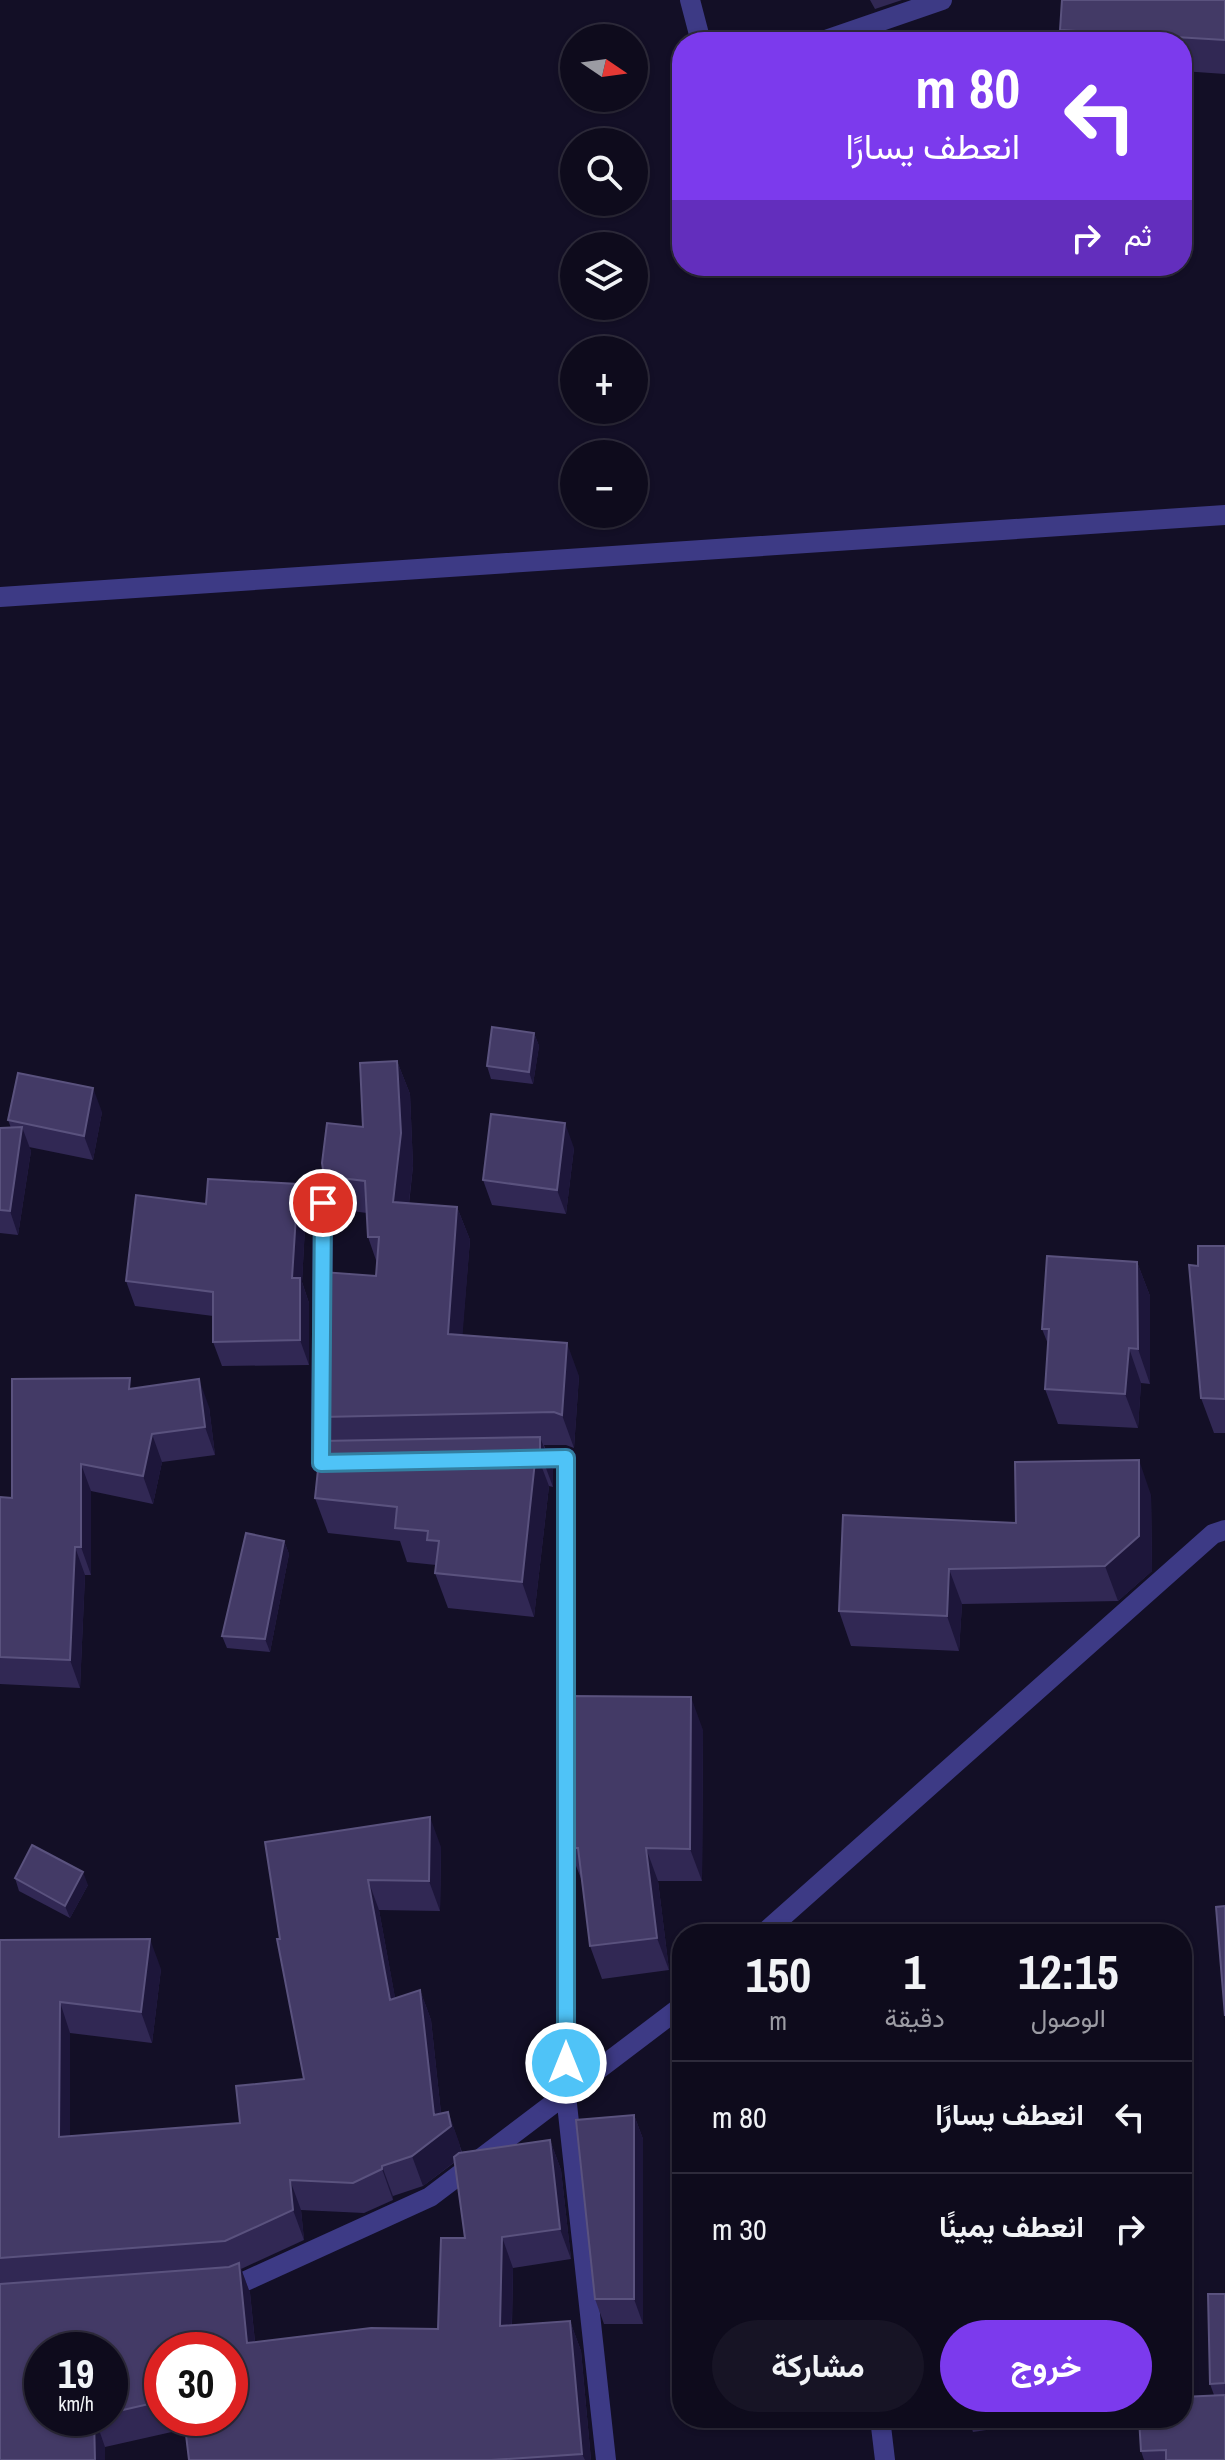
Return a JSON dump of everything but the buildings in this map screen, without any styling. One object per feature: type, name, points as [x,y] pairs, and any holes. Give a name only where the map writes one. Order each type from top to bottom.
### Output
[{"type":"street","points":[[690,0],[698,32]]},
{"type":"street","points":[[849,32],[942,0]]},
{"type":"street","points":[[0,597],[1225,515]]},
{"type":"street","points":[[323,1203],[321,1463],[352,1463]]},
{"type":"street","points":[[505,1459],[566,1458],[566,2095],[606,2460]]},
{"type":"street","points":[[774,1924],[1213,1534],[1225,1530]]},
{"type":"street","points":[[207,2286],[239,2284],[430,2197],[672,2014]]},
{"type":"street","points":[[881,2428],[885,2460]]},
{"type":"route","points":[[323,1203],[321,1463],[566,1458],[566,2063]]}]
